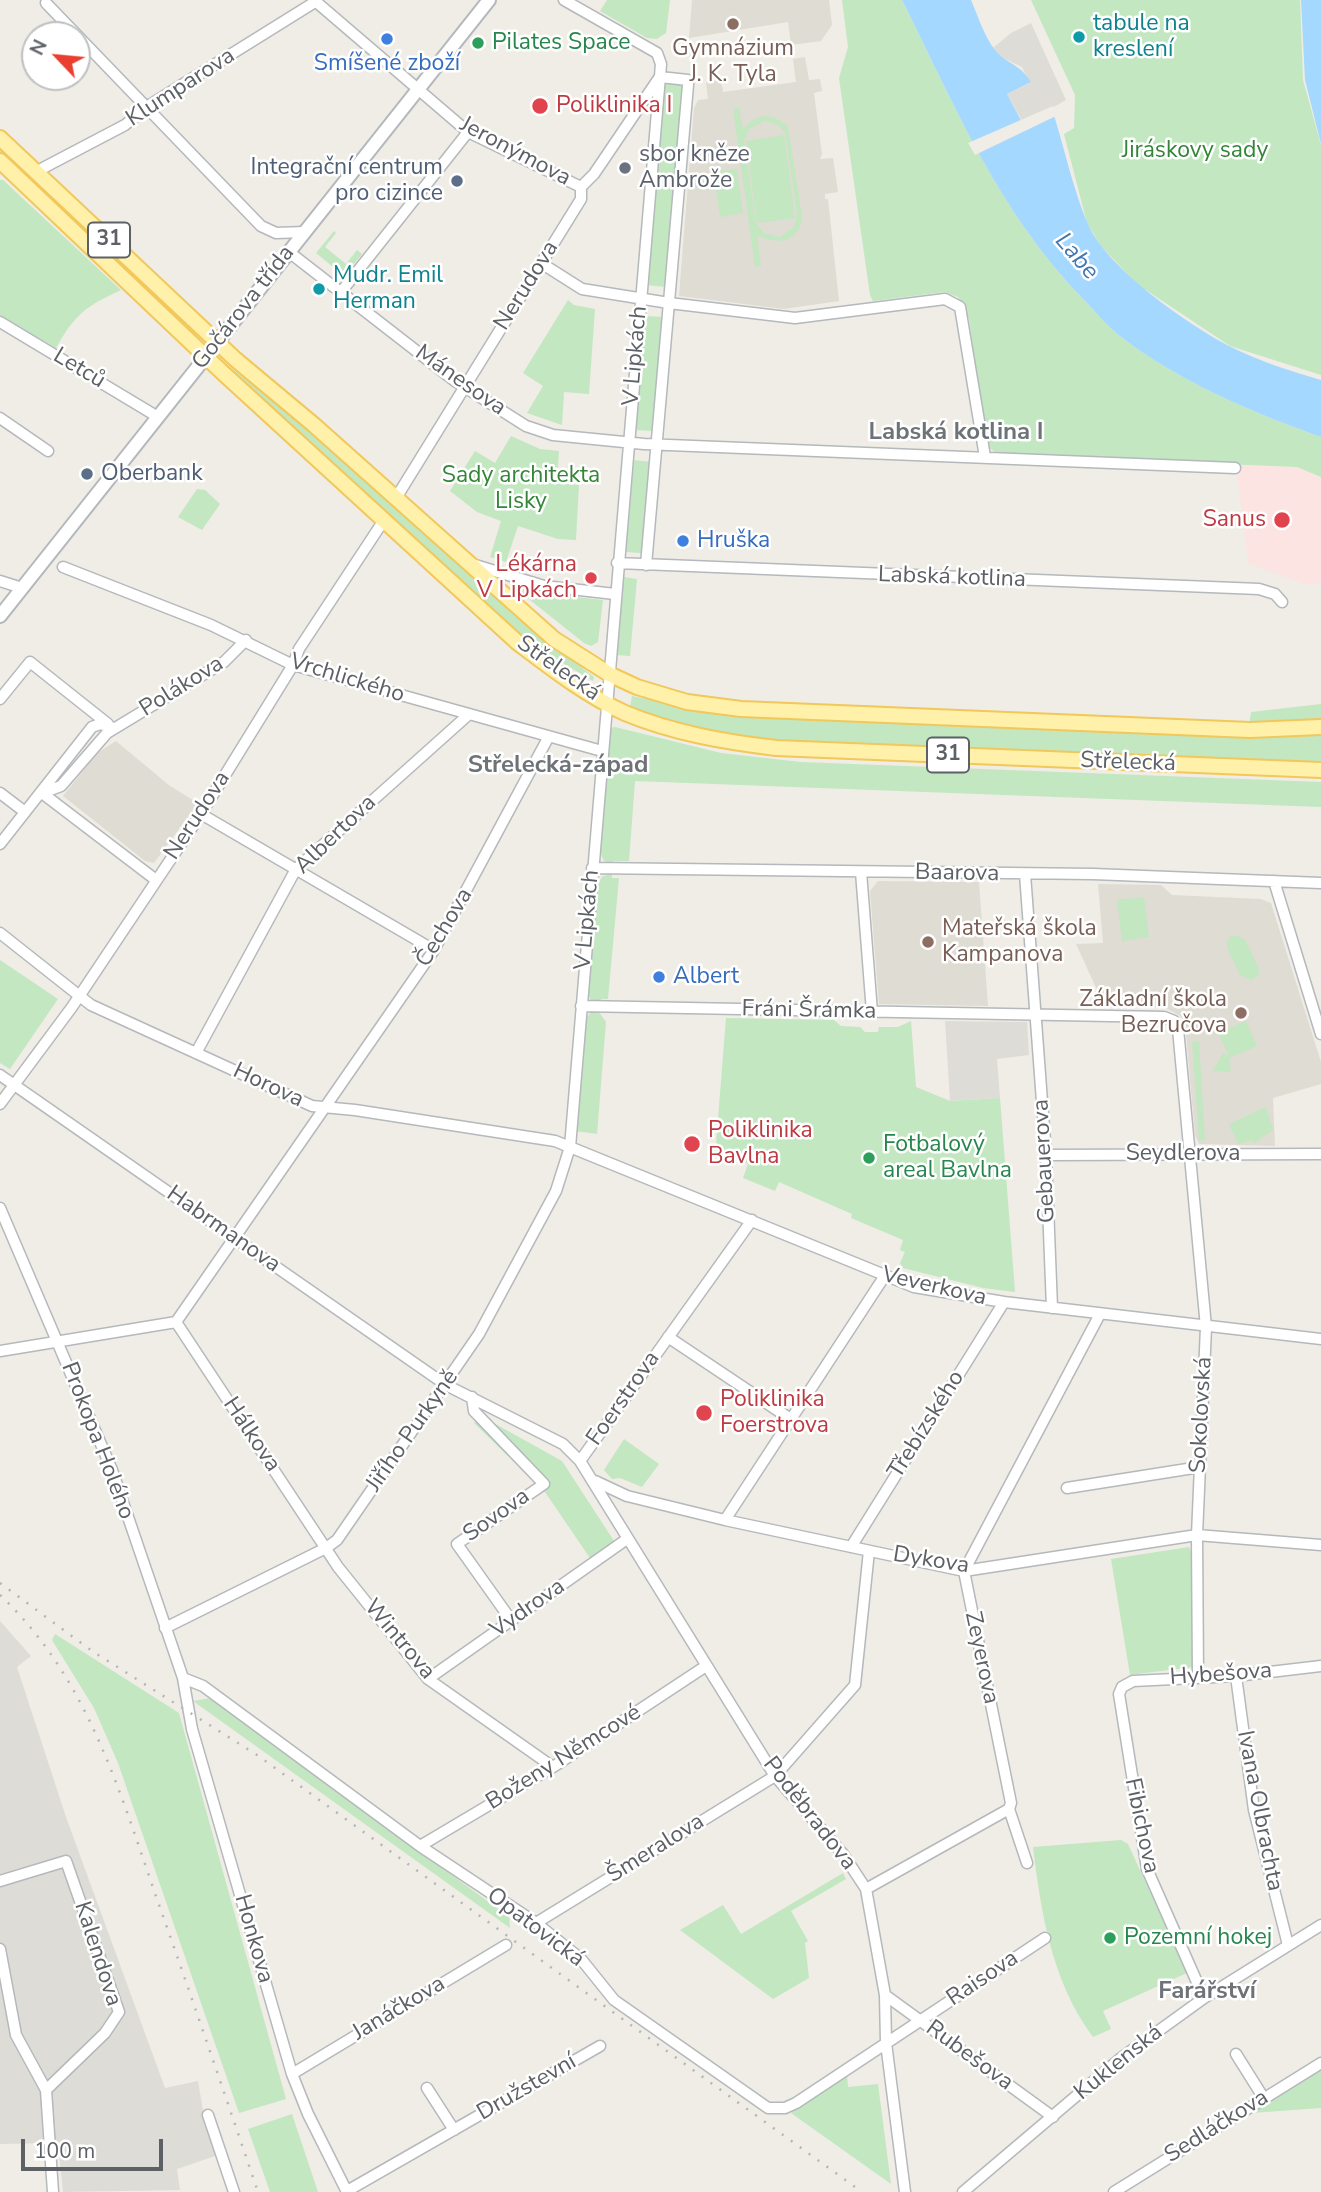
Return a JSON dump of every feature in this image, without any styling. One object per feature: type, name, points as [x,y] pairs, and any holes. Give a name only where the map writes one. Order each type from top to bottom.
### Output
[{"type":"main road","name":"Střelecká","points":[[0,138],[218,342],[554,639],[609,674],[637,688],[687,702],[741,709],[1250,730],[1321,727]]},
{"type":"main road","name":"Střelecká","points":[[0,161],[518,643],[607,704],[660,726],[724,741],[776,748],[1321,772]]},
{"type":"street","name":"Gočárova třída","points":[[0,616],[489,0]]},
{"type":"street","points":[[564,0],[657,53],[661,64],[660,78]]},
{"type":"street","name":"Jeronýmova","points":[[314,1],[468,132],[581,187]]},
{"type":"street","name":"Klumparova","points":[[43,168],[125,125],[148,106],[314,1]]},
{"type":"street","points":[[46,3],[148,106],[221,188],[261,226],[276,233],[305,232]]},
{"type":"street","name":"V Lipkách","points":[[570,1147],[617,563],[660,78],[688,80],[688,85],[646,565]]},
{"type":"street","name":"Nerudova","points":[[396,498],[581,199],[581,187],[594,174],[660,78]]},
{"type":"street","points":[[341,292],[468,132]]},
{"type":"street","name":"Mánesova","points":[[289,252],[464,387],[526,426],[542,432],[629,443],[658,443]]},
{"type":"street","points":[[541,263],[582,289],[669,303],[795,318],[945,299],[952,302],[960,307],[985,457]]},
{"type":"street","name":"Letců","points":[[0,322],[158,417]]},
{"type":"street","points":[[0,418],[48,451]]},
{"type":"street","points":[[658,443],[1235,468]]},
{"type":"street","name":"Nerudova","points":[[0,1104],[201,814],[293,665],[299,649],[384,520]]},
{"type":"street","name":"Střelecká","points":[[464,561],[544,586],[615,594]]},
{"type":"street","name":"Labská kotlina","points":[[617,563],[1259,589],[1275,594],[1282,602]]},
{"type":"street","name":"Vrchlického","points":[[63,567],[246,640],[293,665],[467,716],[602,751]]},
{"type":"street","points":[[0,581],[22,588]]},
{"type":"street","name":"Polákova","points":[[42,793],[47,782],[92,727],[100,723],[114,729],[224,662],[246,640]]},
{"type":"street","points":[[0,699],[30,662],[114,729]]},
{"type":"street","name":"Albertova","points":[[196,1053],[296,869],[467,716]]},
{"type":"street","name":"Čechova","points":[[176,1322],[434,950],[548,738]]},
{"type":"street","points":[[0,793],[26,812]]},
{"type":"street","points":[[0,844],[42,793],[156,880]]},
{"type":"street","points":[[201,814],[434,950]]},
{"type":"street","name":"Baarova","points":[[592,868],[1025,874],[1321,883]]},
{"type":"street","points":[[861,873],[872,1012]]},
{"type":"street","name":"Gebauerova","points":[[1025,874],[1046,1155],[1052,1308]]},
{"type":"street","points":[[1274,881],[1321,1034]]},
{"type":"street","name":"Horova","points":[[0,933],[90,1005],[310,1106],[355,1110],[555,1141],[570,1147]]},
{"type":"street","name":"Fráni Šrámka","points":[[581,1006],[1036,1014]]},
{"type":"street","points":[[1036,1014],[1164,1017],[1174,1021],[1178,1030],[1188,1154]]},
{"type":"street","name":"Habrmanova","points":[[0,1075],[446,1385],[472,1397]]},
{"type":"street","name":"Veverkova","points":[[570,1147],[752,1220],[884,1277],[949,1295],[1321,1339]]},
{"type":"street","name":"Jiřího Purkyně","points":[[165,1628],[326,1548],[337,1540],[479,1334],[556,1191],[570,1147]]},
{"type":"street","name":"Sokolovská","points":[[1188,1154],[1206,1327],[1197,1535],[1198,1678]]},
{"type":"street","name":"Seydlerova","points":[[1046,1155],[1321,1154]]},
{"type":"street","name":"Prokopa Holého","points":[[0,1208],[112,1469],[183,1678]]},
{"type":"street","name":"Foerstrova","points":[[580,1461],[752,1220]]},
{"type":"street","points":[[725,1520],[884,1277]]},
{"type":"street","name":"Třebízského","points":[[851,1547],[1004,1303]]},
{"type":"street","points":[[964,1571],[1100,1314]]},
{"type":"street","points":[[0,1351],[57,1339],[176,1322]]},
{"type":"street","name":"Hálkova","points":[[176,1322],[326,1548]]},
{"type":"street","name":"Foerstrova","points":[[668,1337],[792,1420]]},
{"type":"street","name":"Poděbradova","points":[[472,1397],[563,1444],[580,1461],[775,1776],[843,1854],[866,1889],[886,1995],[886,2043],[905,2192]]},
{"type":"street","name":"Sovova","points":[[472,1397],[474,1412],[544,1484],[457,1544],[512,1620]]},
{"type":"street","points":[[1067,1488],[1200,1467]]},
{"type":"street","name":"Dykova","points":[[591,1479],[627,1496],[725,1520],[964,1571],[1197,1535],[1321,1545]]},
{"type":"street","name":"Vydrova","points":[[428,1679],[627,1539]]},
{"type":"street","name":"Wintrova","points":[[326,1548],[428,1679],[553,1767]]},
{"type":"street","name":"Šmeralova","points":[[536,1923],[775,1776],[855,1685],[869,1551]]},
{"type":"street","name":"Zeyerova","points":[[964,1571],[1011,1803],[1009,1809],[1027,1863]]},
{"type":"street","name":"Boženy Němcové","points":[[420,1846],[553,1767],[706,1666]]},
{"type":"street","name":"Hybešova","points":[[1122,1687],[1133,1681],[1237,1676],[1321,1666]]},
{"type":"street","name":"Ivana Olbrachta","points":[[1237,1676],[1254,1810],[1288,1945]]},
{"type":"street","name":"Opatovická","points":[[183,1678],[203,1686],[420,1846],[536,1923],[581,1959],[614,2000],[764,2106],[780,2109],[790,2106],[886,2043]]},
{"type":"street","name":"Honkova","points":[[183,1678],[192,1729],[292,2074],[308,2114],[347,2192]]},
{"type":"street","name":"Fibichova","points":[[1122,1687],[1119,1706],[1147,1869],[1204,1998]]},
{"type":"street","points":[[866,1889],[1009,1809]]},
{"type":"street","name":"Kalendova","points":[[0,1881],[66,1861],[119,2012],[104,2033],[46,2090]]},
{"type":"street","name":"Kuklenská","points":[[963,2192],[1121,2058],[1204,1998],[1321,1925]]},
{"type":"street","name":"Raisova","points":[[886,2043],[1045,1938]]},
{"type":"street","name":"Janáčkova","points":[[292,2074],[506,1945]]},
{"type":"street","points":[[0,1949],[16,2035],[46,2090],[53,2192]]},
{"type":"street","name":"Rubešova","points":[[886,1995],[1053,2117]]},
{"type":"street","name":"Družstevní","points":[[347,2192],[600,2046]]},
{"type":"street","points":[[1236,2054],[1263,2097]]},
{"type":"street","name":"Sedláčkova","points":[[1114,2192],[1321,2063]]},
{"type":"street","name":"Družstevní","points":[[427,2088],[454,2130]]},
{"type":"street","points":[[208,2115],[234,2192]]},
{"type":"shaded area","name":"Gymnázium J. K. Tyla","points":[[692,0],[829,0],[832,25],[821,41],[791,45],[788,22],[689,38]]},
{"type":"shaded area","points":[[1031,23],[1066,100],[1024,124],[1007,94],[1030,83],[1022,67],[1003,58],[993,48],[1011,33]]},
{"type":"shaded area","points":[[805,57],[809,80],[820,79],[822,91],[814,93],[822,154],[820,159],[833,158],[838,192],[825,194],[825,199],[828,199],[839,301],[784,309],[679,296],[694,108],[698,100],[708,99],[706,82],[721,80],[723,92],[796,82],[793,59]]},
{"type":"shaded area","name":"Sanus","points":[[1236,465],[1297,467],[1321,477],[1321,583],[1306,585],[1248,563]]},
{"type":"shaded area","points":[[116,741],[170,786],[198,803],[154,863],[145,861],[63,796],[97,753]]},
{"type":"shaded area","name":"Mateřská škola Kampanova","points":[[878,881],[979,882],[988,1006],[879,1004],[870,891]]},
{"type":"shaded area","name":"Základní škola Bezručova","points":[[1098,884],[1161,885],[1172,895],[1261,899],[1271,903],[1321,1062],[1321,1084],[1273,1098],[1275,1146],[1199,1144],[1195,1135],[1185,1023],[1180,1016],[1166,1008],[1104,1005],[1076,944],[1103,943]]},
{"type":"shaded area","points":[[945,1021],[1027,1022],[1029,1055],[997,1059],[1000,1098],[950,1101]]},
{"type":"shaded area","points":[[0,1621],[31,1656],[17,1667],[66,1817],[165,2088],[198,2081],[203,2111],[218,2155],[177,2169],[180,2190],[63,2192],[58,2143],[0,2144]]},
{"type":"green space","points":[[607,0],[670,0],[666,33],[657,39],[647,38],[600,11]]},
{"type":"green space","points":[[842,0],[902,0],[962,121],[1004,197],[1056,269],[1108,325],[1144,353],[1192,382],[1321,437],[1321,477],[1297,467],[999,455],[987,446],[969,319],[958,297],[945,292],[873,301],[870,295],[839,78],[848,47]]},
{"type":"green space","name":"Jiráskovy sady","points":[[1031,0],[1300,0],[1303,80],[1321,145],[1321,375],[1230,346],[1137,284],[1101,246],[1087,223],[1064,134],[1074,128],[1075,95]]},
{"type":"green space","points":[[662,81],[685,83],[666,287],[646,285]]},
{"type":"green space","points":[[739,108],[743,129],[753,120],[765,116],[788,127],[802,216],[797,231],[786,239],[772,240],[757,235],[761,266],[755,267],[733,109]],"holes":[[[765,121],[778,125],[785,133],[797,214],[794,227],[780,237],[764,233],[756,223],[744,141],[749,129]]]},
{"type":"green space","points":[[784,135],[795,218],[757,223],[746,141]]},
{"type":"green space","points":[[0,145],[199,334],[197,336],[0,154]]},
{"type":"green space","points":[[737,169],[743,213],[720,217],[714,172]]},
{"type":"green space","points":[[0,180],[121,290],[82,312],[56,348],[0,315]]},
{"type":"green space","points":[[334,231],[336,233],[325,247],[346,264],[357,250],[362,254],[344,276],[316,253]]},
{"type":"green space","name":"Sady architekta Lisky","points":[[568,300],[574,305],[595,309],[589,394],[564,392],[562,425],[527,413],[543,386],[523,373]]},
{"type":"green space","points":[[645,316],[663,317],[653,431],[635,430]]},
{"type":"green space","points":[[231,368],[334,448],[527,624],[594,677],[593,681],[522,639],[229,371]]},
{"type":"green space","name":"Sady architekta Lisky","points":[[511,436],[540,449],[559,451],[557,483],[579,485],[576,540],[558,539],[518,526],[506,562],[490,557],[501,521],[477,512],[450,491],[475,451],[495,463]]},
{"type":"green space","points":[[634,460],[651,462],[641,553],[626,552]]},
{"type":"green space","points":[[197,489],[205,490],[220,504],[202,530],[178,517]]},
{"type":"green space","points":[[624,577],[637,579],[630,656],[617,655]]},
{"type":"green space","points":[[516,584],[550,594],[603,600],[598,642],[591,646],[584,643],[515,588]]},
{"type":"green space","points":[[632,696],[714,713],[757,716],[1249,736],[1321,734],[1321,763],[783,742],[683,725],[630,707]]},
{"type":"green space","points":[[1321,704],[1321,721],[1249,725],[1251,712]]},
{"type":"green space","points":[[611,728],[721,753],[801,762],[1321,782],[1321,807],[635,781],[629,861],[613,861],[612,865],[604,861],[600,852]]},
{"type":"green space","points":[[612,874],[612,878],[619,878],[608,999],[601,999],[600,1004],[591,1001],[587,992],[597,884],[603,876]]},
{"type":"green space","points":[[1144,897],[1149,937],[1122,941],[1117,900]]},
{"type":"green space","points":[[1233,935],[1245,939],[1259,969],[1258,976],[1251,980],[1240,975],[1227,948],[1228,939]]},
{"type":"green space","points":[[0,960],[58,999],[10,1069],[0,1063]]},
{"type":"green space","points":[[591,1012],[599,1012],[606,1022],[597,1134],[575,1131],[584,1021]]},
{"type":"green space","name":"Fotbalový areal Bavlna","points":[[726,1018],[834,1020],[841,1026],[860,1027],[865,1032],[878,1032],[879,1027],[898,1027],[911,1021],[916,1087],[950,1101],[1000,1098],[1015,1292],[983,1288],[903,1268],[900,1263],[905,1252],[900,1250],[903,1240],[851,1218],[852,1214],[779,1182],[775,1191],[743,1178],[748,1164],[719,1152],[716,1144]]},
{"type":"green space","points":[[1246,1021],[1257,1046],[1229,1058],[1231,1072],[1213,1071],[1223,1053],[1229,1056],[1218,1033]]},
{"type":"green space","points":[[1199,1041],[1205,1140],[1199,1141],[1192,1042]]},
{"type":"green space","points":[[1266,1107],[1273,1130],[1254,1143],[1252,1140],[1238,1144],[1229,1124]]},
{"type":"green space","points":[[481,1416],[562,1461],[614,1541],[590,1558],[545,1492],[474,1423]]},
{"type":"green space","points":[[624,1439],[659,1464],[642,1487],[620,1478],[612,1479],[604,1470]]},
{"type":"green space","points":[[1189,1547],[1192,1554],[1192,1667],[1130,1675],[1111,1559]]},
{"type":"green space","points":[[55,1634],[179,1713],[286,2099],[239,2113],[118,1763],[94,1708],[52,1640]]},
{"type":"green space","points":[[211,1698],[509,1917],[510,1928],[193,1701]]},
{"type":"green space","name":"Pozemní hokej","points":[[1121,1840],[1128,1844],[1187,1973],[1103,2011],[1111,2029],[1093,2037],[1079,2016],[1058,1970],[1045,1922],[1033,1847]]},
{"type":"green space","points":[[843,1873],[846,1879],[791,1911],[808,1941],[805,1943],[809,1978],[773,1999],[680,1930],[723,1905],[741,1934]]},
{"type":"green space","points":[[1321,2070],[1321,2108],[1252,2113],[1255,2109]]},
{"type":"green space","points":[[847,2075],[848,2087],[878,2084],[891,2184],[791,2113]]},
{"type":"green space","points":[[292,2114],[318,2192],[270,2192],[248,2129]]},
{"type":"water","name":"Labe","points":[[902,0],[971,0],[984,32],[995,50],[1022,71],[1031,82],[1007,94],[1023,124],[1052,109],[1087,222],[1111,258],[1150,293],[1213,337],[1253,357],[1321,380],[1321,437],[1192,382],[1144,353],[1104,321],[1056,269],[1004,197],[962,121]]},
{"type":"water","points":[[1301,0],[1321,0],[1321,144],[1305,80]]},
{"type":"pier","points":[[1053,106],[1056,116],[975,155],[968,143]]},
{"type":"railway","points":[[0,1583],[92,1651],[257,1755],[862,2192]]},
{"type":"railway","points":[[0,1595],[30,1627],[56,1662],[97,1738],[129,1818],[258,2192]]},
{"type":"place","name":"Gymnázium J. K. Tyla","points":[[733,24]]},
{"type":"place","name":"tabule na kreslení","points":[[1079,37]]},
{"type":"place","name":"Smíšené zboží","points":[[387,39]]},
{"type":"place","name":"Pilates Space","points":[[478,43]]},
{"type":"place","name":"Poliklinika I","points":[[540,106]]},
{"type":"place","name":"sbor kněze Ambrože","points":[[625,168]]},
{"type":"place","name":"Integrační centrum pro cizince","points":[[457,181]]},
{"type":"place","name":"Mudr. Emil Herman","points":[[319,289]]},
{"type":"place","name":"Oberbank","points":[[87,474]]},
{"type":"place","name":"Sanus","points":[[1282,520]]},
{"type":"place","name":"Hruška","points":[[683,541]]},
{"type":"place","name":"Lékárna V Lipkách","points":[[591,578]]},
{"type":"place","name":"Mateřská škola Kampanova","points":[[928,942]]},
{"type":"place","name":"Albert","points":[[659,977]]},
{"type":"place","name":"Základní škola Bezručova","points":[[1241,1013]]},
{"type":"place","name":"Poliklinika Bavlna","points":[[692,1144]]},
{"type":"place","name":"Fotbalový areal Bavlna","points":[[869,1158]]},
{"type":"place","name":"Poliklinika Foerstrova","points":[[704,1413]]},
{"type":"place","name":"Pozemní hokej","points":[[1110,1938]]},
{"type":"district","name":"Labská kotlina I","points":[[956,433]]},
{"type":"district","name":"Střelecká-západ","points":[[558,766]]},
{"type":"district","name":"Farářství","points":[[1207,1992]]}]
